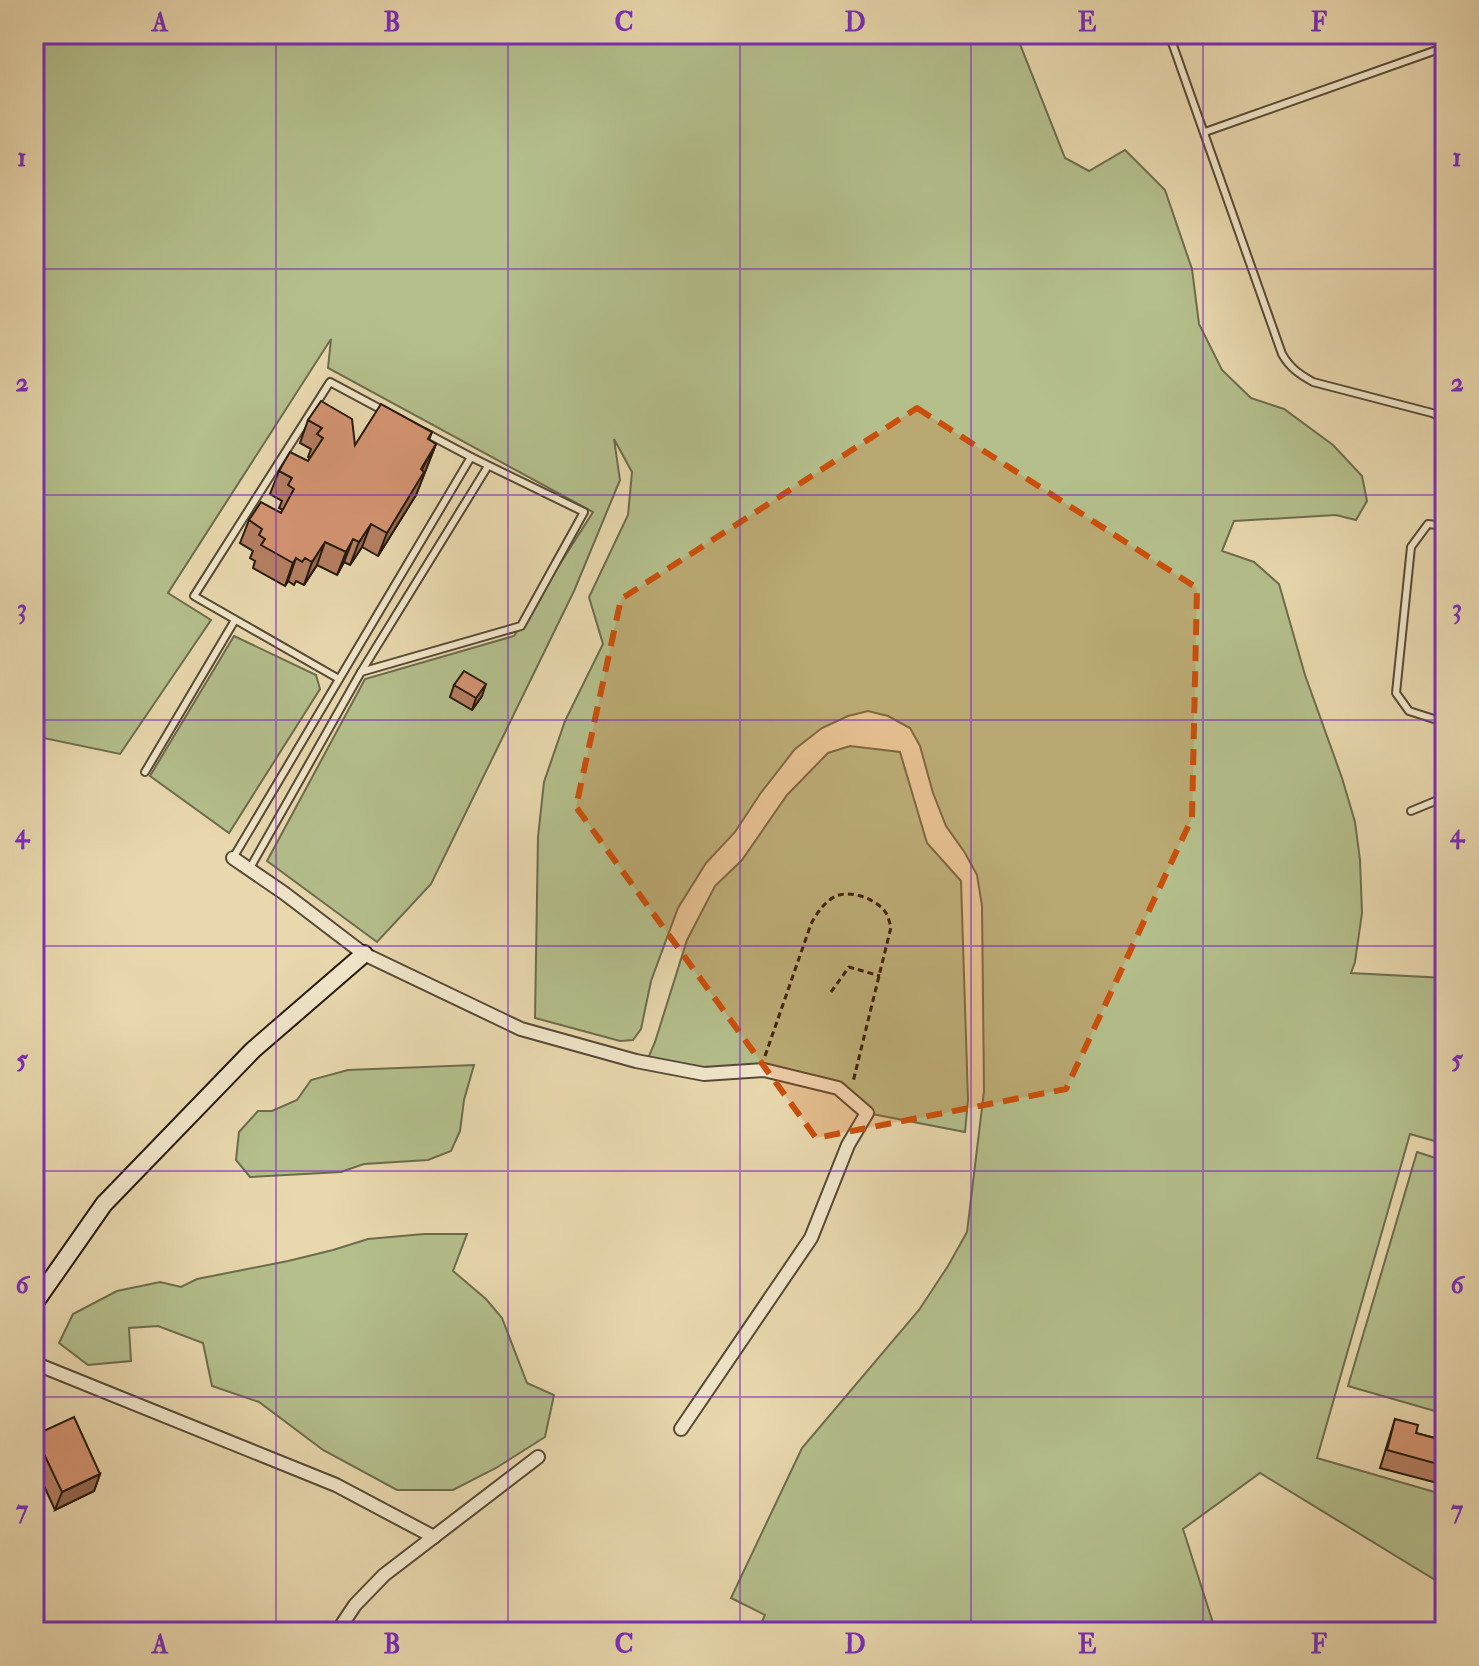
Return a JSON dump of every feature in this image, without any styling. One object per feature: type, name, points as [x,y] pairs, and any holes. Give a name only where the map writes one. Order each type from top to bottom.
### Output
[{"type":"street","points":[[233,858],[364,954],[521,1029],[636,1061],[704,1074],[759,1071],[838,1088],[867,1113],[848,1145],[811,1238],[681,1429]]},
{"type":"street","points":[[34,1304],[104,1204],[253,1050],[364,954]]},
{"type":"street","points":[[34,1363],[336,1485],[434,1537]]},
{"type":"street","points":[[337,1632],[355,1605],[384,1575],[538,1457]]},
{"type":"lane","points":[[1169,34],[1282,354],[1289,365],[1313,382],[1445,419]]},
{"type":"lane","points":[[1205,132],[1445,47]]},
{"type":"lane","points":[[339,679],[194,596],[330,382],[400,419]]},
{"type":"lane","points":[[361,672],[521,626],[584,512],[414,427]]},
{"type":"lane","points":[[233,858],[471,457]]},
{"type":"lane","points":[[250,868],[361,672],[488,466]]},
{"type":"lane","points":[[1445,526],[1428,524],[1411,547],[1396,693],[1409,711],[1445,720]]},
{"type":"lane","points":[[145,772],[235,620]]},
{"type":"lane","points":[[1411,811],[1445,797]]},
{"type":"path","points":[[759,1071],[818,911],[834,897],[864,897],[883,909],[891,927],[849,1097]]},
{"type":"path","points":[[831,992],[849,967],[880,976]]},
{"type":"highlighted area","points":[[917,408],[1197,588],[1192,818],[1066,1089],[816,1138],[576,807],[621,599]]},
{"type":"green space","points":[[34,34],[1016,34],[1065,158],[1089,171],[1125,150],[1165,190],[1192,269],[1199,324],[1222,370],[1251,398],[1284,409],[1333,445],[1362,476],[1367,501],[1356,520],[1336,515],[1234,521],[1222,551],[1254,562],[1279,584],[1305,675],[1342,778],[1355,822],[1360,860],[1362,913],[1351,973],[1445,978],[1445,1144],[1410,1134],[1317,1458],[1445,1495],[1445,1586],[1260,1473],[1183,1529],[1214,1626],[1210,1632],[1072,1632],[1048,1629],[1047,1632],[757,1632],[765,1615],[731,1598],[802,1448],[919,1310],[967,1232],[984,1091],[982,906],[977,875],[946,826],[920,746],[910,728],[888,716],[868,711],[822,728],[795,749],[735,832],[706,863],[678,908],[651,981],[641,1029],[633,1040],[620,1041],[535,1018],[538,837],[544,782],[565,721],[603,644],[589,597],[628,515],[632,472],[614,439],[620,480],[574,591],[431,884],[377,942],[267,861],[365,679],[514,636],[593,512],[328,368],[331,339],[168,593],[211,620],[120,754],[34,736]]},
{"type":"green space","points":[[234,636],[316,675],[320,689],[229,833],[150,776]]},
{"type":"green space","points":[[850,746],[900,752],[927,843],[961,881],[968,1100],[965,1132],[867,1113],[838,1088],[764,1070],[704,1074],[646,1063],[687,940],[715,886],[742,860],[787,795],[828,753]]},
{"type":"green space","points":[[474,1065],[464,1100],[460,1131],[451,1151],[428,1160],[364,1164],[341,1172],[250,1177],[236,1160],[239,1132],[258,1111],[272,1111],[297,1100],[311,1080],[348,1070]]},
{"type":"green space","points":[[1417,1152],[1445,1161],[1445,1414],[1348,1386]]},
{"type":"green space","points":[[467,1234],[453,1271],[486,1299],[502,1318],[527,1383],[554,1395],[545,1437],[496,1468],[453,1490],[397,1490],[323,1450],[259,1402],[212,1386],[203,1343],[158,1326],[129,1328],[131,1361],[88,1365],[59,1343],[73,1314],[117,1291],[160,1282],[181,1287],[197,1279],[288,1261],[368,1239]]},
{"type":"building","points":[[321,401],[352,419],[355,445],[381,404],[432,432],[428,439],[436,444],[421,469],[424,472],[387,533],[371,524],[359,542],[353,539],[346,552],[325,542],[312,562],[305,558],[302,562],[296,558],[293,563],[261,545],[265,539],[259,535],[262,529],[249,520],[261,502],[281,513],[294,489],[288,485],[292,478],[279,471],[290,452],[308,461],[323,438],[317,434],[322,428],[308,420]]},
{"type":"building","points":[[464,671],[486,684],[476,698],[454,685]]},
{"type":"building","points":[[74,1417],[100,1474],[62,1492],[35,1435]]},
{"type":"building","points":[[1395,1419],[1418,1425],[1416,1433],[1442,1440],[1445,1433],[1445,1466],[1387,1450]]}]
